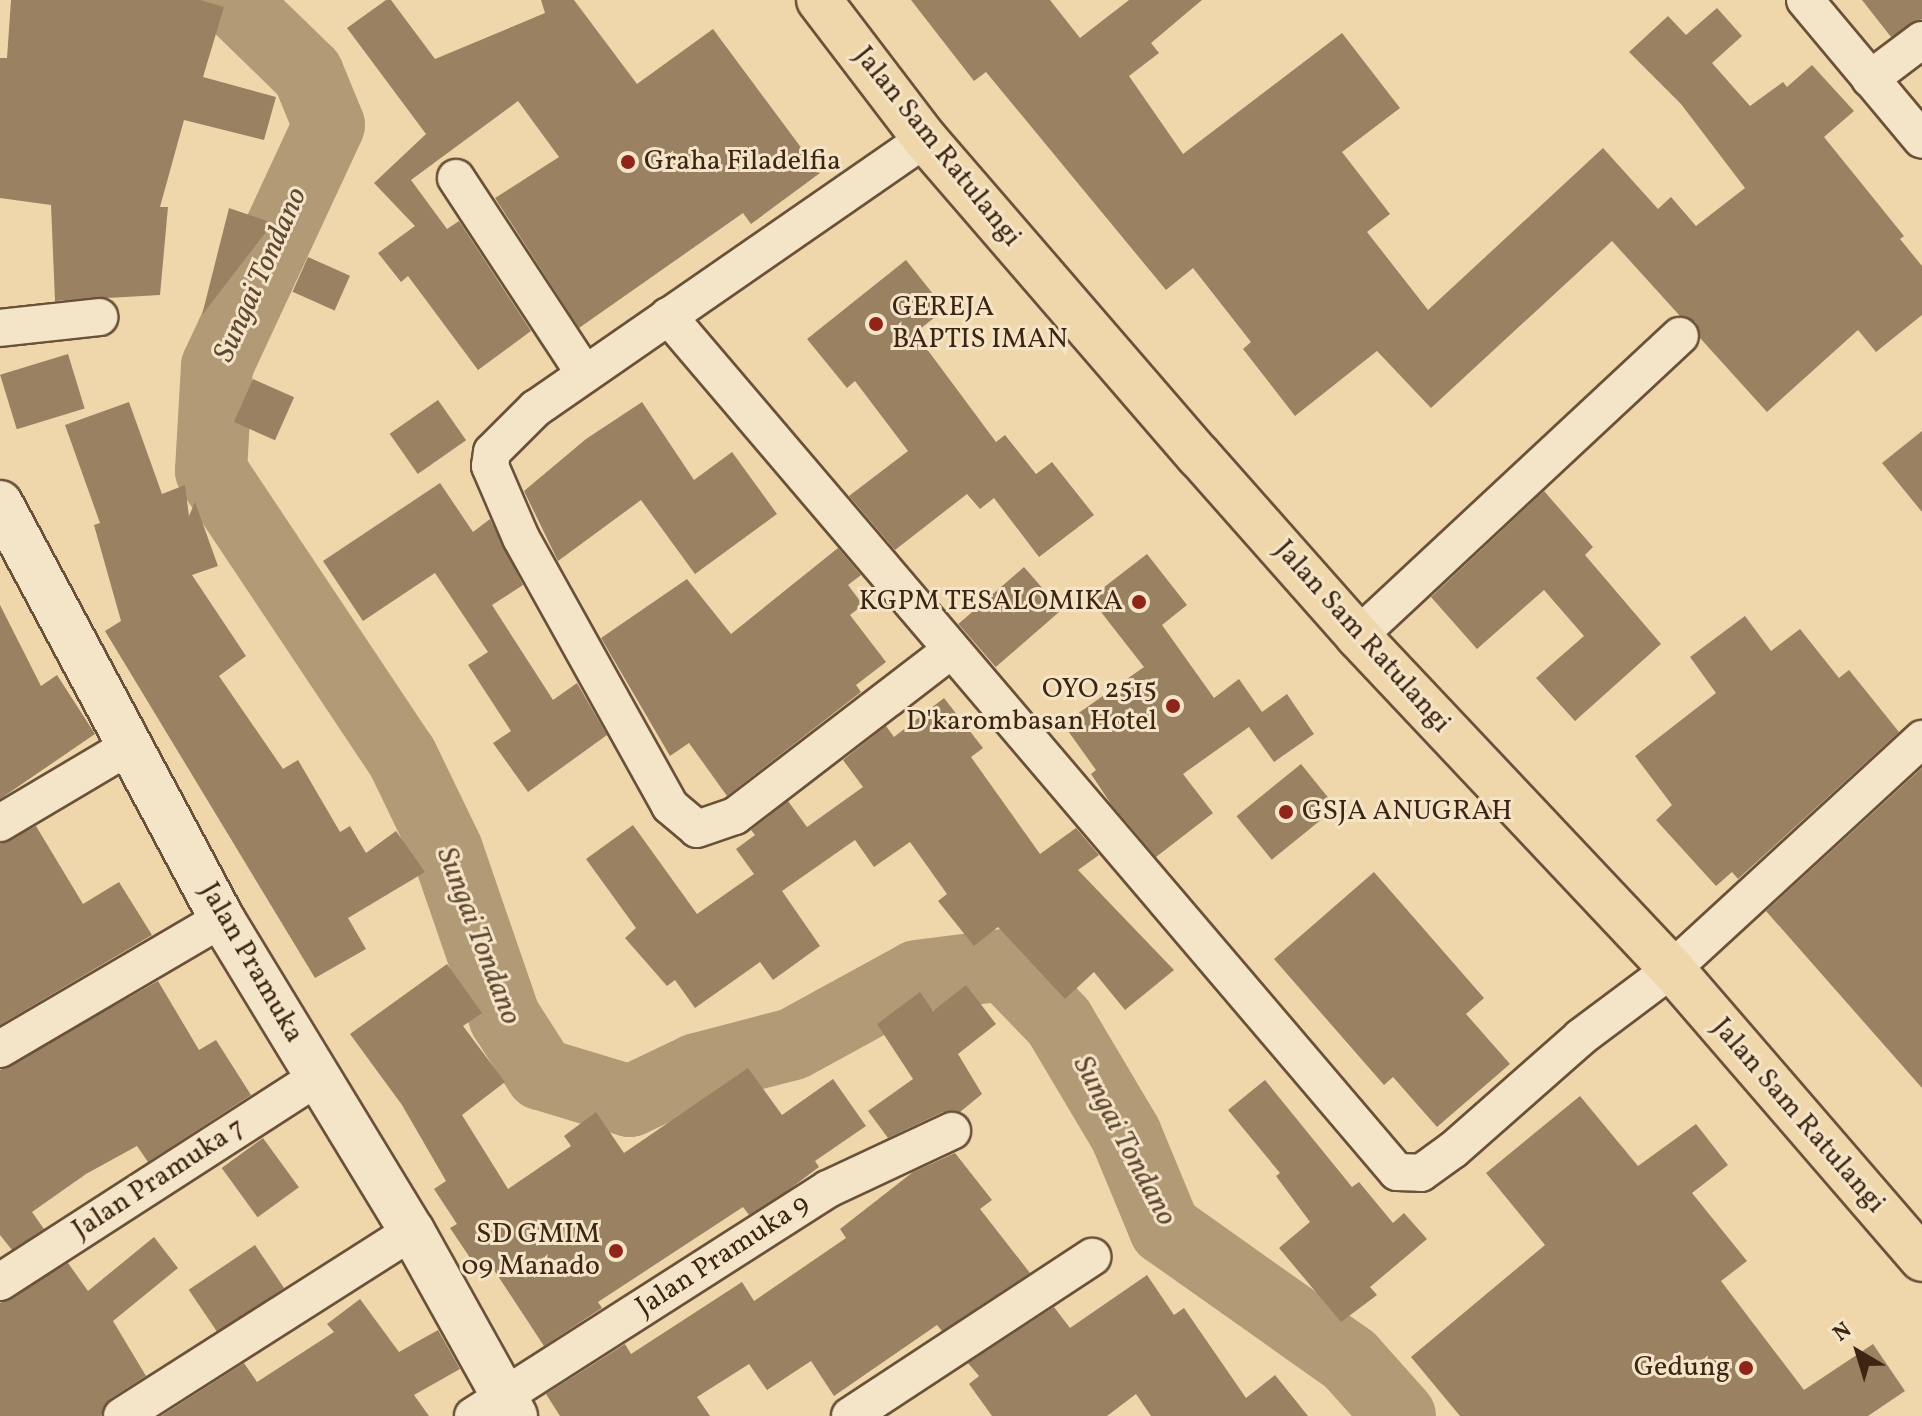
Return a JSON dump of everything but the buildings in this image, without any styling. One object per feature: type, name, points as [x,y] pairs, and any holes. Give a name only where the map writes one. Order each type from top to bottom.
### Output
[{"type":"main road","name":"Jalan Sam Ratulangi","points":[[819,0],[925,139],[1358,636],[1672,969],[1922,1259]]},
{"type":"street","points":[[1805,0],[1922,140]]},
{"type":"street","points":[[1870,79],[1922,40]]},
{"type":"street","points":[[925,139],[584,373],[504,440],[492,452],[490,466],[574,637],[683,822],[697,829],[735,816],[950,651]]},
{"type":"street","points":[[456,178],[584,373]]},
{"type":"street","points":[[668,316],[950,651],[1397,1172],[1421,1173],[1435,1164],[1581,1037],[1672,969],[1922,739]]},
{"type":"street","points":[[0,328],[99,317]]},
{"type":"street","points":[[1358,636],[1680,336]]},
{"type":"street","name":"Jalan Pramuka","points":[[0,503],[222,919],[412,1231],[497,1409]]},
{"type":"street","points":[[0,823],[128,747]]},
{"type":"street","points":[[0,1049],[222,919]]},
{"type":"street","name":"Jalan Pramuka 7","points":[[0,1282],[318,1077]]},
{"type":"street","name":"Jalan Pramuka 9","points":[[497,1409],[828,1189],[952,1131]]},
{"type":"street","points":[[122,1416],[412,1231]]},
{"type":"street","points":[[850,1416],[1092,1257]]},
{"type":"waterway","name":"Sungai Tondano","points":[[232,0],[308,74],[329,125],[217,366],[211,471],[402,757],[447,850],[505,1018],[541,1074],[630,1101],[697,1069],[793,1044],[917,976],[1004,965],[1059,1022],[1126,1135],[1165,1229],[1350,1360],[1400,1416]]},
{"type":"place","name":"Graha Filadelfia","points":[[628,162]]},
{"type":"place","name":"GEREJA BAPTIS IMAN","points":[[876,324]]},
{"type":"place","name":"KGPM TESALOMIKA","points":[[1139,602]]},
{"type":"place","name":"OYO 2515 D'karombasan Hotel","points":[[1173,706]]},
{"type":"place","name":"GSJA ANUGRAH","points":[[1286,812]]},
{"type":"place","name":"SD GMIM 09 Manado","points":[[616,1251]]},
{"type":"place","name":"Gedung","points":[[1746,1368]]}]
